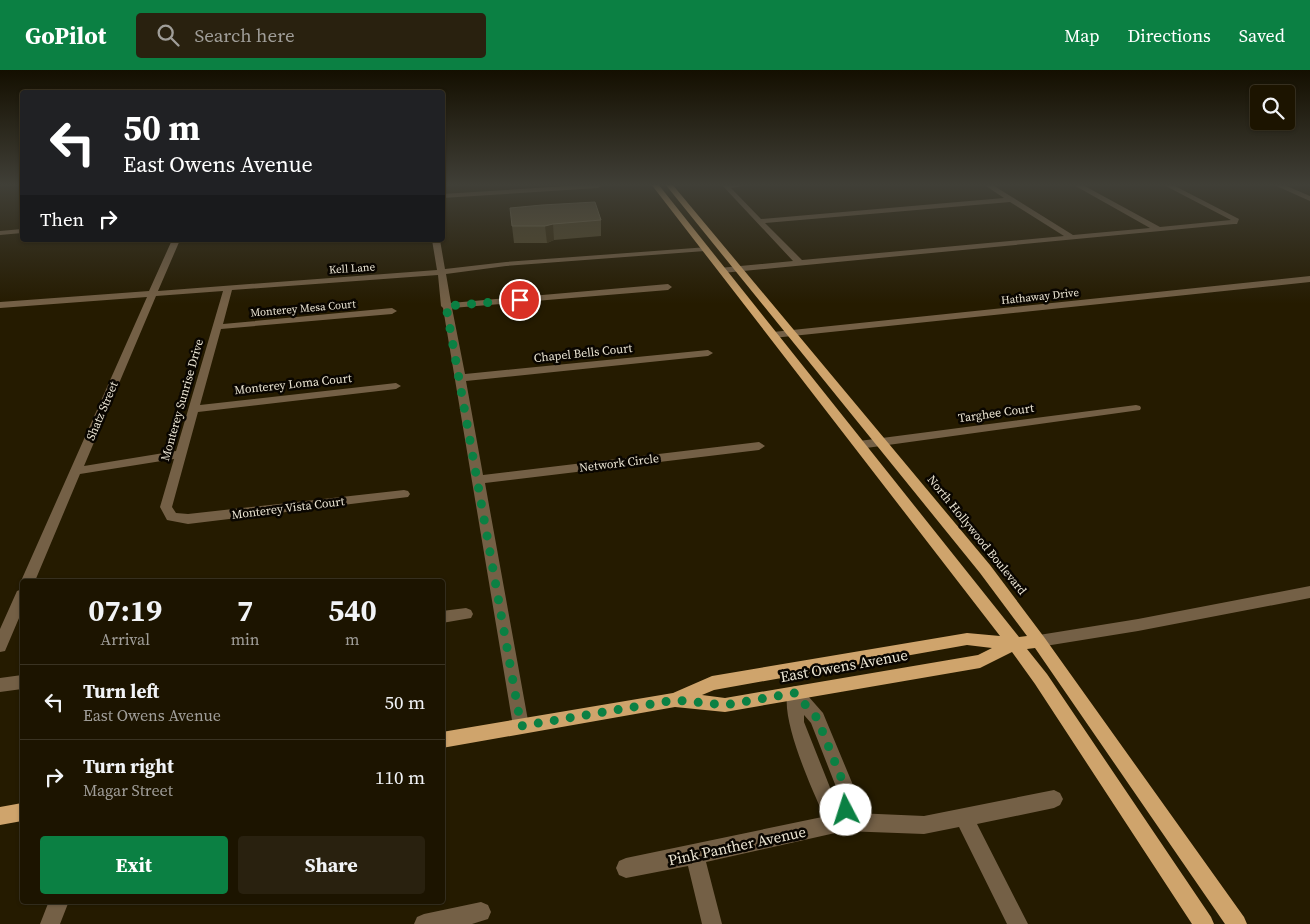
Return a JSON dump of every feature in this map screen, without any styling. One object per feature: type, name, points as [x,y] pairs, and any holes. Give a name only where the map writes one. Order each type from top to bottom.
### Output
[{"type":"main road","points":[[685,224],[1015,644],[1046,687],[1204,924]]},
{"type":"main road","name":"North Hollywood Boulevard","points":[[701,224],[985,569],[1040,641],[1237,924]]},
{"type":"main road","name":"East Owens Avenue","points":[[445,739],[675,700],[712,683],[967,639],[1015,644],[1040,641]]},
{"type":"main road","name":"East Owens Avenue","points":[[675,700],[725,705],[980,661],[1015,644]]},
{"type":"main road","points":[[0,816],[20,812]]},
{"type":"street","points":[[762,224],[800,263]]},
{"type":"street","points":[[1050,224],[1073,238]]},
{"type":"street","points":[[1149,224],[1160,230]]},
{"type":"street","points":[[722,270],[1217,224]]},
{"type":"street","points":[[0,232],[20,231]]},
{"type":"street","name":"Shatz Street","points":[[29,579],[175,242]]},
{"type":"street","points":[[436,242],[446,306],[479,480],[521,726]]},
{"type":"street","name":"Kell Lane","points":[[0,305],[442,272],[506,264],[705,249]]},
{"type":"street","name":"Hathaway Drive","points":[[773,335],[1310,280]]},
{"type":"street","points":[[446,306],[668,287]]},
{"type":"street","name":"Monterey Sunrise Drive","points":[[172,518],[166,507],[228,288]]},
{"type":"street","name":"Monterey Mesa Court","points":[[217,327],[392,311]]},
{"type":"street","name":"Chapel Bells Court","points":[[460,378],[708,353]]},
{"type":"street","name":"Monterey Loma Court","points":[[193,409],[396,386]]},
{"type":"street","name":"Targhee Court","points":[[859,445],[1136,408]]},
{"type":"street","name":"Network Circle","points":[[479,480],[759,446]]},
{"type":"street","points":[[76,471],[181,454]]},
{"type":"street","name":"Monterey Vista Court","points":[[172,518],[188,519],[404,494]]},
{"type":"street","name":"East Owens Avenue","points":[[1040,641],[1138,625],[1310,592]]},
{"type":"street","points":[[0,646],[20,600]]},
{"type":"street","points":[[445,618],[466,614]]},
{"type":"street","points":[[0,685],[20,682]]},
{"type":"street","points":[[795,693],[796,722],[826,801],[844,822]]},
{"type":"street","name":"Pink Panther Avenue","points":[[626,868],[696,855],[844,822],[924,825],[1054,799]]},
{"type":"street","points":[[964,817],[1018,924]]},
{"type":"street","points":[[696,855],[712,924]]},
{"type":"street","points":[[50,924],[58,904]]},
{"type":"street","points":[[424,924],[481,912]]},
{"type":"building","points":[[512,224],[555,224],[545,226],[512,226]]},
{"type":"route","points":[[520,300],[446,306],[521,726],[675,700],[725,705],[795,693],[817,718],[849,797],[846,810]]}]
